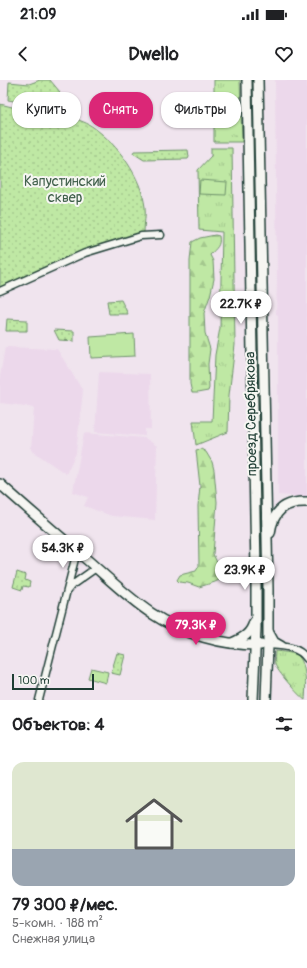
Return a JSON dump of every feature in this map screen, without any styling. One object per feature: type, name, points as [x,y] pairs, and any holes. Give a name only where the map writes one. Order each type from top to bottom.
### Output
[{"type":"main road","name":"проезд Серебрякова","points":[[247,80],[256,612],[253,700]]},
{"type":"main road","name":"проезд Серебрякова","points":[[258,80],[267,550],[268,645],[266,700]]},
{"type":"main road","points":[[0,484],[140,605],[161,619],[189,632],[211,639],[255,646],[268,645]]},
{"type":"main road","points":[[267,550],[271,527],[278,511],[291,503],[307,502]]},
{"type":"main road","points":[[232,643],[248,635],[256,612]]},
{"type":"street","points":[[0,291],[85,253],[141,236],[161,235]]},
{"type":"street","points":[[39,700],[77,551]]},
{"type":"street","points":[[66,592],[72,585],[96,568]]},
{"type":"street","points":[[268,628],[279,644],[300,651],[307,659]]},
{"type":"street","points":[[268,645],[290,647]]},
{"type":"shaded area","points":[[275,80],[307,80],[307,497],[278,495],[278,315],[276,314]]},
{"type":"shaded area","points":[[5,347],[57,349],[83,391],[76,453],[66,474],[31,450],[34,407],[0,403],[0,376]]},
{"type":"shaded area","points":[[99,372],[150,374],[151,429],[145,429],[145,436],[95,432]]},
{"type":"shaded area","points":[[84,433],[145,438],[157,446],[155,520],[112,516],[84,506],[88,497],[73,492]]},
{"type":"green space","points":[[40,80],[50,80],[60,92],[12,92],[12,101],[8,100],[9,82],[29,84]]},
{"type":"green space","points":[[214,80],[240,80],[240,92],[214,92]]},
{"type":"green space","name":"Капустинский сквер","points":[[0,104],[12,107],[12,128],[81,128],[81,121],[89,125],[89,128],[94,128],[102,134],[119,152],[127,162],[139,184],[145,207],[144,232],[85,250],[0,289]]},
{"type":"green space","points":[[241,111],[242,142],[214,142],[214,128],[241,128]]},
{"type":"green space","points":[[211,148],[232,148],[235,345],[229,395],[228,432],[196,445],[193,421],[212,421],[215,355],[220,328],[222,232],[199,230],[198,170],[211,156]]},
{"type":"green space","points":[[188,150],[188,159],[144,160],[133,153],[134,151]]},
{"type":"green space","points":[[200,180],[227,182],[226,195],[199,194]]},
{"type":"green space","points":[[215,235],[219,236],[218,247],[210,255],[213,261],[214,279],[204,313],[205,333],[210,349],[208,364],[209,388],[208,391],[192,393],[190,384],[190,261],[192,242],[200,238]]},
{"type":"green space","points":[[121,300],[128,314],[109,314],[107,301]]},
{"type":"green space","points":[[7,319],[27,320],[27,331],[6,331]]},
{"type":"green space","points":[[54,330],[74,331],[74,341],[59,340]]},
{"type":"green space","points":[[134,334],[135,356],[91,358],[90,337]]},
{"type":"green space","points":[[201,449],[206,452],[212,462],[214,470],[217,502],[213,554],[223,578],[199,587],[188,583],[179,582],[177,580],[180,575],[196,571],[199,566],[198,506],[200,486],[196,450]]},
{"type":"green space","points":[[17,572],[26,575],[25,580],[30,582],[29,587],[23,586],[22,590],[13,587]]},
{"type":"green space","points":[[275,651],[295,654],[300,658],[303,663],[305,676],[305,700],[279,672],[275,662]]},
{"type":"green space","points":[[117,653],[125,655],[120,675],[111,673]]},
{"type":"green space","points":[[91,668],[108,672],[106,683],[88,678]]}]
